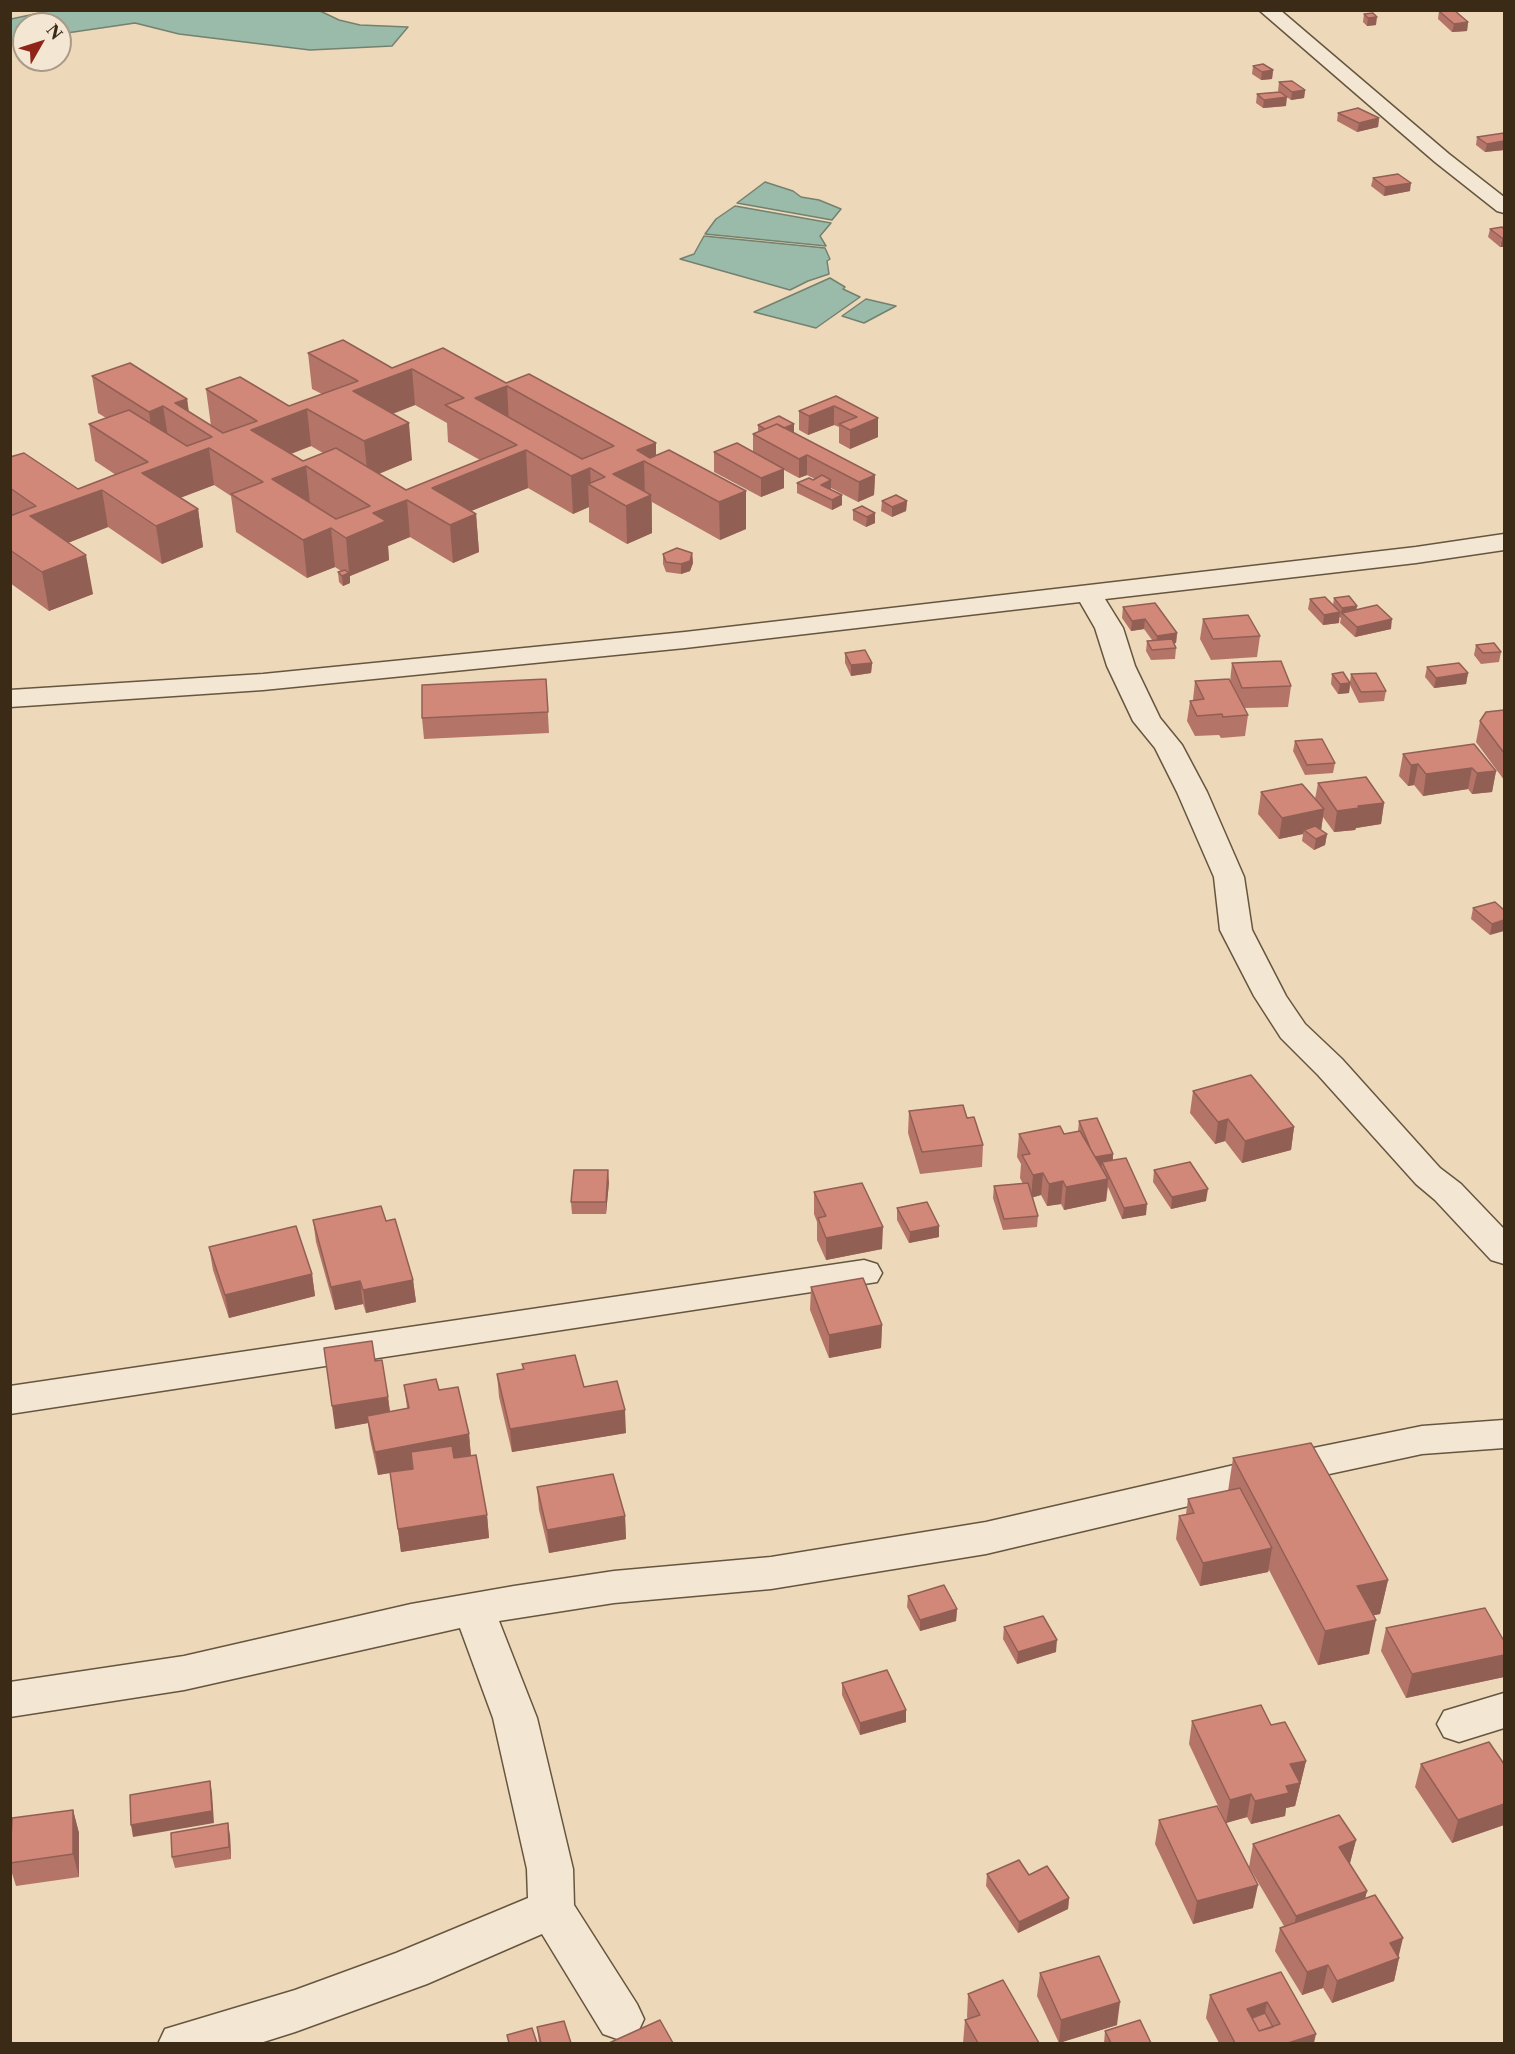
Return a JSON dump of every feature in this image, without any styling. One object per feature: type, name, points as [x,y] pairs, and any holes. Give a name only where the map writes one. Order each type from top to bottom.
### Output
[{"type":"street","points":[[1268,10],[1442,158],[1504,207]]},
{"type":"street","points":[[10,699],[263,682],[685,640],[1416,555],[1504,542]]},
{"type":"street","points":[[1087,592],[1109,628],[1121,666],[1147,721],[1168,745],[1192,792],[1229,877],[1236,930],[1270,996],[1293,1031],[1330,1067],[1428,1176],[1448,1192],[1504,1251]]},
{"type":"street","points":[[10,1400],[864,1273]]},
{"type":"street","points":[[10,1700],[184,1673],[411,1621],[474,1609],[614,1587],[771,1573],[986,1538],[1269,1472],[1422,1440],[1504,1434]]},
{"type":"street","points":[[474,1609],[514,1718],[550,1869],[551,1909],[620,2019]]},
{"type":"street","points":[[1459,1724],[1504,1711]]},
{"type":"street","points":[[182,2043],[295,2011],[400,1973],[551,1909]]},
{"type":"shaded area","points":[[318,10],[339,20],[360,25],[408,27],[392,46],[310,50],[179,34],[135,23],[72,32],[72,12],[44,12]]},
{"type":"shaded area","points":[[765,182],[793,191],[801,197],[819,200],[841,209],[832,220],[737,203]]},
{"type":"shaded area","points":[[735,206],[831,223],[820,236],[826,246],[705,234],[716,219]]},
{"type":"shaded area","points":[[704,236],[825,248],[830,259],[827,261],[829,274],[790,290],[680,259],[694,254]]},
{"type":"shaded area","points":[[830,278],[845,287],[843,289],[860,297],[816,328],[754,312]]},
{"type":"shaded area","points":[[866,299],[896,306],[864,323],[842,316]]},
{"type":"building","points":[[1454,10],[1468,22],[1454,24],[1439,11]]},
{"type":"building","points":[[1373,13],[1377,17],[1368,18],[1364,14]]},
{"type":"building","points":[[1263,64],[1273,70],[1262,72],[1253,66]]},
{"type":"building","points":[[1292,81],[1305,90],[1292,92],[1279,82]]},
{"type":"building","points":[[1280,92],[1287,97],[1264,100],[1257,94]]},
{"type":"building","points":[[1358,108],[1379,118],[1359,123],[1338,113]]},
{"type":"building","points":[[1504,133],[1504,141],[1487,144],[1477,137]]},
{"type":"building","points":[[1398,174],[1411,183],[1385,187],[1373,178]]},
{"type":"building","points":[[1502,227],[1504,238],[1490,229]]},
{"type":"building","points":[[343,340],[392,368],[443,348],[506,383],[529,374],[656,443],[637,450],[650,458],[669,450],[746,491],[719,502],[644,461],[613,474],[651,495],[626,506],[588,484],[605,477],[590,468],[571,476],[526,450],[432,488],[476,514],[450,525],[407,500],[373,513],[386,521],[346,538],[331,528],[303,540],[231,494],[263,482],[209,448],[142,473],[198,509],[156,526],[102,490],[30,516],[86,555],[42,572],[10,550],[10,516],[36,506],[10,488],[10,457],[24,453],[78,489],[148,462],[89,424],[129,410],[187,446],[212,437],[163,406],[149,412],[92,376],[130,363],[187,399],[175,403],[223,433],[257,421],[206,389],[240,377],[289,406],[358,381],[308,353]],"holes":[[[412,369],[464,398],[445,405],[517,445],[406,490],[336,448],[303,461],[251,430],[307,409],[364,441],[409,423],[353,391]],[[507,386],[614,446],[582,459],[475,398]],[[306,466],[370,506],[336,519],[272,479]]]},
{"type":"building","points":[[836,396],[878,418],[850,430],[839,424],[857,417],[834,406],[809,416],[799,411]]},
{"type":"building","points":[[779,416],[794,424],[784,428],[777,424],[765,429],[758,425]]},
{"type":"building","points":[[777,424],[875,475],[859,482],[807,455],[799,459],[753,434]]},
{"type":"building","points":[[737,443],[784,469],[761,478],[714,452]]},
{"type":"building","points":[[822,475],[831,480],[821,485],[842,495],[832,500],[797,483],[809,478],[813,480]]},
{"type":"building","points":[[896,495],[907,501],[892,507],[882,501]]},
{"type":"building","points":[[862,506],[875,513],[867,517],[853,510]]},
{"type":"building","points":[[677,548],[692,553],[690,561],[681,564],[666,562],[663,554]]},
{"type":"building","points":[[345,570],[349,573],[342,576],[338,572]]},
{"type":"building","points":[[1349,596],[1357,606],[1342,608],[1334,598]]},
{"type":"building","points":[[1325,597],[1340,612],[1324,615],[1310,599]]},
{"type":"building","points":[[1155,603],[1177,633],[1157,636],[1145,619],[1132,621],[1123,607]]},
{"type":"building","points":[[1377,605],[1392,619],[1357,627],[1342,613]]},
{"type":"building","points":[[1248,615],[1260,636],[1213,639],[1203,619]]},
{"type":"building","points":[[1172,639],[1176,648],[1152,650],[1147,641]]},
{"type":"building","points":[[1494,643],[1501,652],[1483,653],[1476,645]]},
{"type":"building","points":[[865,650],[872,663],[851,665],[845,653]]},
{"type":"building","points":[[1281,661],[1291,686],[1242,688],[1232,663]]},
{"type":"building","points":[[1459,663],[1468,673],[1436,678],[1427,667]]},
{"type":"building","points":[[1343,672],[1350,683],[1340,684],[1332,674]]},
{"type":"building","points":[[1376,673],[1386,691],[1361,692],[1351,674]]},
{"type":"building","points":[[546,679],[548,712],[422,718],[422,685]]},
{"type":"building","points":[[1229,679],[1248,715],[1197,716],[1190,701],[1204,699],[1195,681]]},
{"type":"building","points":[[1504,710],[1504,753],[1480,721],[1486,712]]},
{"type":"building","points":[[1322,739],[1335,763],[1307,765],[1295,741]]},
{"type":"building","points":[[1474,744],[1496,771],[1477,773],[1472,768],[1426,774],[1418,764],[1411,765],[1403,754]]},
{"type":"building","points":[[1366,777],[1384,803],[1337,811],[1318,783]]},
{"type":"building","points":[[1302,784],[1324,809],[1282,818],[1261,792]]},
{"type":"building","points":[[1315,826],[1327,834],[1316,839],[1304,830]]},
{"type":"building","points":[[1495,902],[1504,910],[1504,920],[1492,924],[1473,908]]},
{"type":"building","points":[[1251,1075],[1294,1127],[1245,1141],[1228,1119],[1218,1122],[1193,1091]]},
{"type":"building","points":[[963,1105],[967,1118],[974,1117],[983,1145],[922,1152],[909,1111]]},
{"type":"building","points":[[1097,1118],[1113,1154],[1095,1157],[1091,1150],[1079,1121]]},
{"type":"building","points":[[1060,1126],[1064,1134],[1080,1131],[1108,1179],[1066,1187],[1063,1181],[1049,1184],[1043,1173],[1033,1175],[1022,1155],[1030,1154],[1019,1134]]},
{"type":"building","points":[[1126,1158],[1147,1204],[1124,1208],[1102,1162]]},
{"type":"building","points":[[1190,1162],[1208,1189],[1172,1197],[1154,1170]]},
{"type":"building","points":[[574,1170],[608,1170],[606,1202],[571,1202]]},
{"type":"building","points":[[862,1183],[883,1227],[826,1238],[818,1218],[826,1216],[814,1192]]},
{"type":"building","points":[[1028,1183],[1038,1216],[1004,1219],[994,1186]]},
{"type":"building","points":[[927,1202],[939,1226],[910,1232],[897,1208]]},
{"type":"building","points":[[381,1206],[386,1221],[395,1219],[413,1280],[363,1290],[360,1281],[331,1287],[313,1220]]},
{"type":"building","points":[[296,1226],[312,1274],[225,1295],[209,1247]]},
{"type":"building","points":[[863,1278],[882,1325],[829,1335],[811,1287]]},
{"type":"building","points":[[372,1341],[375,1361],[382,1360],[388,1397],[332,1406],[324,1348]]},
{"type":"building","points":[[575,1355],[584,1387],[617,1381],[625,1410],[510,1429],[497,1374],[524,1369],[522,1364]]},
{"type":"building","points":[[436,1379],[439,1390],[458,1387],[469,1434],[375,1452],[367,1416],[409,1408],[404,1385]]},
{"type":"building","points":[[1311,1443],[1388,1580],[1357,1586],[1376,1620],[1325,1631],[1233,1458]]},
{"type":"building","points":[[452,1446],[454,1458],[476,1455],[487,1515],[398,1529],[390,1472],[413,1469],[411,1452]]},
{"type":"building","points":[[613,1474],[625,1516],[547,1530],[537,1487]]},
{"type":"building","points":[[1240,1488],[1272,1548],[1203,1563],[1179,1516],[1194,1513],[1188,1499]]},
{"type":"building","points":[[944,1585],[957,1609],[920,1620],[908,1596]]},
{"type":"building","points":[[1485,1608],[1504,1641],[1504,1655],[1412,1674],[1386,1628]]},
{"type":"building","points":[[1043,1616],[1057,1640],[1018,1652],[1004,1627]]},
{"type":"building","points":[[887,1670],[906,1710],[860,1723],[842,1683]]},
{"type":"building","points":[[1261,1705],[1271,1725],[1285,1722],[1306,1761],[1290,1764],[1300,1783],[1286,1786],[1289,1793],[1255,1801],[1251,1794],[1230,1800],[1192,1721]]},
{"type":"building","points":[[1489,1742],[1504,1764],[1504,1804],[1458,1820],[1421,1764]]},
{"type":"building","points":[[210,1781],[212,1811],[131,1825],[130,1795]]},
{"type":"building","points":[[1217,1806],[1258,1885],[1197,1901],[1159,1820]]},
{"type":"building","points":[[73,1810],[73,1854],[10,1863],[12,1818]]},
{"type":"building","points":[[1339,1815],[1356,1840],[1339,1847],[1367,1891],[1296,1916],[1253,1844]]},
{"type":"building","points":[[228,1823],[229,1847],[172,1857],[171,1833]]},
{"type":"building","points":[[1019,1860],[1029,1875],[1047,1866],[1069,1898],[1019,1922],[987,1874]]},
{"type":"building","points":[[1375,1895],[1403,1938],[1390,1943],[1399,1958],[1337,1981],[1328,1965],[1307,1972],[1280,1928]]},
{"type":"building","points":[[1099,1956],[1120,2002],[1061,2020],[1040,1973]]},
{"type":"building","points":[[1281,1972],[1316,2034],[1288,2043],[1235,2043],[1210,1995]],"holes":[[[1267,2002],[1280,2024],[1259,2031],[1247,2009]]]},
{"type":"building","points":[[1003,1980],[1039,2043],[978,2043],[965,2020],[980,2015],[968,1994]]},
{"type":"building","points":[[1265,2013],[1273,2027],[1259,2031],[1252,2018]]},
{"type":"building","points":[[660,2020],[673,2043],[609,2043]]},
{"type":"building","points":[[1140,2020],[1151,2043],[1111,2043],[1105,2031]]},
{"type":"building","points":[[564,2021],[571,2043],[541,2043],[537,2027]]},
{"type":"building","points":[[532,2028],[537,2043],[509,2043],[507,2035]]}]
